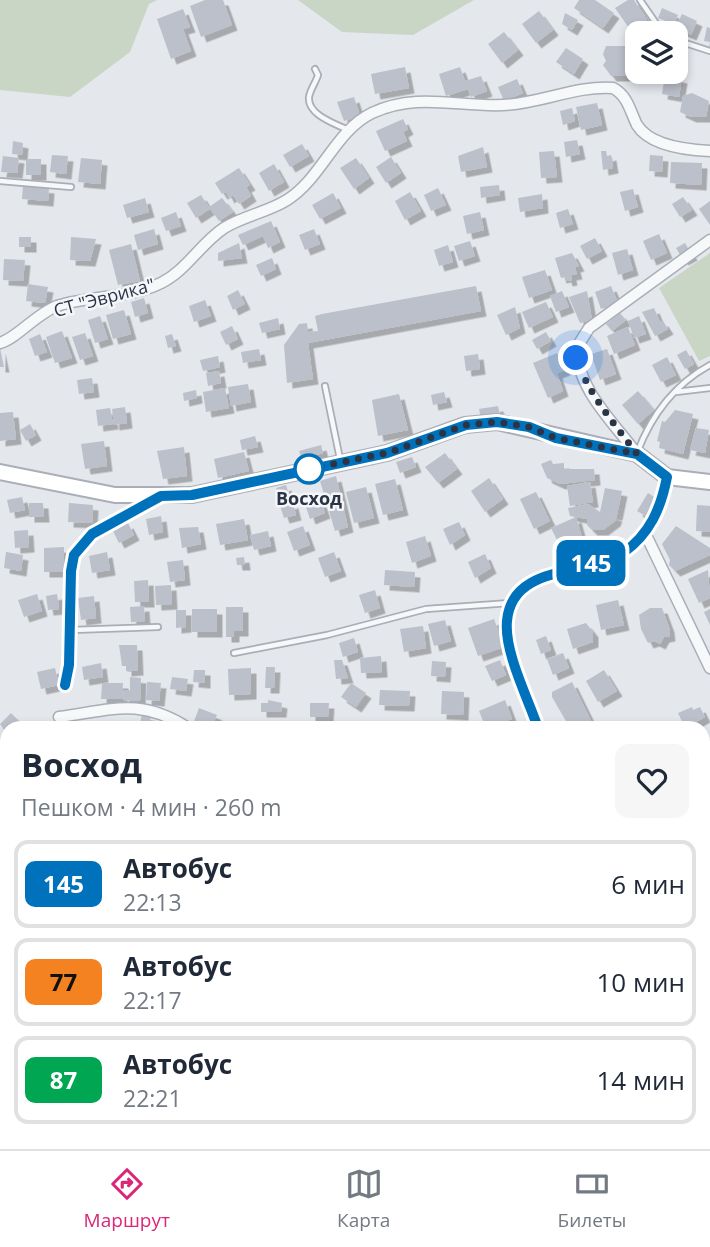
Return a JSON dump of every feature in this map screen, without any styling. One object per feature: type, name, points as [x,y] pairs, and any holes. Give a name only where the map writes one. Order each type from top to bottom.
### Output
[{"type":"street","name":"СТ \"Эврика\"","points":[[0,344],[30,321],[56,307],[159,284],[182,269],[202,244],[228,226],[288,200],[313,178],[349,130],[369,114],[390,106],[444,100],[502,105],[604,88],[621,92],[639,128],[652,138],[670,145],[710,151]]},
{"type":"street","points":[[710,240],[589,328],[577,347],[582,374],[604,411],[637,454],[667,477],[710,482]]},
{"type":"street","points":[[0,472],[78,489],[161,496],[192,495],[387,453],[466,425],[497,422],[529,427],[556,438],[637,454]]},
{"type":"street","points":[[535,721],[515,665],[506,623],[511,603],[535,580],[621,555],[645,533],[661,506],[667,477]]},
{"type":"street","points":[[65,685],[71,630],[71,571],[74,555],[92,534],[161,496]]},
{"type":"street","points":[[645,533],[710,668]]},
{"type":"street","points":[[59,717],[138,706],[166,714],[177,721]]},
{"type":"lane","points":[[640,0],[654,21]]},
{"type":"lane","points":[[688,44],[710,51]]},
{"type":"lane","points":[[315,69],[318,75],[309,98],[311,107],[320,116],[349,130]]},
{"type":"lane","points":[[0,181],[71,187]]},
{"type":"lane","points":[[637,454],[646,430],[671,394],[710,365]]},
{"type":"lane","points":[[325,386],[341,463]]},
{"type":"lane","points":[[671,394],[690,388],[710,388]]},
{"type":"lane","points":[[234,653],[327,635],[426,609],[511,603]]},
{"type":"lane","points":[[71,630],[158,627]]},
{"type":"green space","points":[[0,0],[157,0],[149,4],[130,52],[70,97],[0,90]]},
{"type":"green space","points":[[298,0],[474,0],[413,35],[342,32]]},
{"type":"green space","points":[[710,253],[710,356],[699,361],[659,288]]},
{"type":"building","points":[[205,0],[223,0],[232,25],[201,37],[190,6]]},
{"type":"building","points":[[579,0],[595,0],[614,13],[603,28],[574,8]]},
{"type":"building","points":[[628,0],[634,0],[647,20],[625,22],[615,8]]},
{"type":"building","points":[[662,8],[678,15],[675,21],[658,18]]},
{"type":"building","points":[[183,9],[190,27],[183,29],[191,51],[171,59],[157,19]]},
{"type":"building","points":[[539,11],[553,30],[536,43],[522,24]]},
{"type":"building","points":[[565,13],[578,20],[572,30],[562,24]]},
{"type":"building","points":[[682,14],[697,21],[691,35],[688,34],[688,21],[678,21]]},
{"type":"building","points":[[707,27],[710,28],[710,42],[704,41]]},
{"type":"building","points":[[504,32],[518,50],[502,63],[488,44]]},
{"type":"building","points":[[606,46],[625,46],[625,76],[611,76],[603,65],[606,61],[603,54]]},
{"type":"building","points":[[566,48],[583,59],[574,74],[556,62]]},
{"type":"building","points":[[405,67],[409,88],[375,94],[371,74]]},
{"type":"building","points":[[460,67],[465,81],[481,76],[487,91],[471,97],[468,89],[446,96],[439,74]]},
{"type":"building","points":[[517,79],[523,93],[504,101],[498,87]]},
{"type":"building","points":[[664,84],[681,84],[679,97],[662,94]]},
{"type":"building","points":[[692,93],[709,101],[706,117],[691,117],[680,112],[683,96]]},
{"type":"building","points":[[354,97],[360,116],[344,121],[337,102]]},
{"type":"building","points":[[597,103],[602,125],[581,130],[576,107]]},
{"type":"building","points":[[572,108],[575,121],[563,125],[560,111]]},
{"type":"building","points":[[403,119],[408,129],[403,132],[407,141],[385,151],[376,131]]},
{"type":"building","points":[[577,140],[580,154],[566,157],[564,142]]},
{"type":"building","points":[[13,141],[23,143],[22,155],[12,154]]},
{"type":"building","points":[[302,144],[309,156],[290,167],[283,155]]},
{"type":"building","points":[[483,147],[487,167],[461,172],[458,156]]},
{"type":"building","points":[[554,151],[557,177],[541,178],[539,152]]},
{"type":"building","points":[[601,151],[606,151],[607,156],[611,155],[613,168],[603,170]]},
{"type":"building","points":[[52,155],[68,156],[66,174],[50,172]]},
{"type":"building","points":[[650,155],[663,156],[662,172],[649,171]]},
{"type":"building","points":[[3,156],[19,158],[17,173],[1,172]]},
{"type":"building","points":[[391,157],[401,173],[386,183],[376,167]]},
{"type":"building","points":[[81,158],[102,160],[100,184],[78,182]]},
{"type":"building","points":[[356,158],[369,178],[354,189],[340,168]]},
{"type":"building","points":[[26,159],[41,159],[41,175],[26,175]]},
{"type":"building","points":[[671,162],[702,163],[701,185],[670,183]]},
{"type":"building","points":[[274,164],[284,182],[269,191],[259,173]]},
{"type":"building","points":[[239,168],[250,185],[246,187],[251,196],[239,204],[233,195],[229,198],[226,192],[222,194],[215,183]]},
{"type":"building","points":[[499,185],[500,195],[481,198],[480,187]]},
{"type":"building","points":[[23,186],[49,188],[48,201],[22,199]]},
{"type":"building","points":[[438,188],[446,205],[431,211],[424,195]]},
{"type":"building","points":[[633,189],[638,207],[625,211],[620,192]]},
{"type":"building","points":[[410,192],[421,211],[405,220],[395,201]]},
{"type":"building","points":[[333,193],[341,208],[320,219],[312,205]]},
{"type":"building","points":[[542,194],[543,208],[520,212],[518,198]]},
{"type":"building","points":[[201,195],[210,209],[196,218],[187,203]]},
{"type":"building","points":[[683,197],[692,210],[680,217],[672,204]]},
{"type":"building","points":[[145,198],[149,212],[127,218],[123,205]]},
{"type":"building","points":[[222,198],[233,212],[219,221],[209,207]]},
{"type":"building","points":[[710,201],[710,225],[699,209]]},
{"type":"building","points":[[568,209],[573,224],[560,228],[556,213]]},
{"type":"building","points":[[176,212],[181,226],[166,231],[161,218]]},
{"type":"building","points":[[480,212],[484,230],[467,234],[463,216]]},
{"type":"building","points":[[271,221],[280,242],[268,248],[263,236],[243,245],[238,235]]},
{"type":"building","points":[[154,229],[158,244],[138,250],[134,235]]},
{"type":"building","points":[[314,229],[320,244],[305,250],[299,235]]},
{"type":"building","points":[[659,234],[667,253],[651,260],[643,241]]},
{"type":"building","points":[[19,237],[31,237],[31,247],[19,247]]},
{"type":"building","points":[[71,237],[96,239],[90,261],[70,260]]},
{"type":"building","points":[[595,238],[602,251],[587,259],[580,246]]},
{"type":"building","points":[[470,241],[475,256],[459,261],[454,246]]},
{"type":"building","points":[[239,243],[242,258],[218,261],[218,253]]},
{"type":"building","points":[[685,243],[692,255],[683,260],[676,248]]},
{"type":"building","points":[[131,244],[140,281],[118,285],[109,250]]},
{"type":"building","points":[[448,245],[453,262],[439,266],[434,250]]},
{"type":"building","points":[[627,249],[633,270],[618,275],[612,253]]},
{"type":"building","points":[[572,253],[579,266],[575,267],[577,274],[571,275],[572,280],[567,281],[566,277],[561,278],[555,258]]},
{"type":"building","points":[[272,258],[276,269],[261,276],[256,265]]},
{"type":"building","points":[[4,259],[25,260],[23,281],[3,280]]},
{"type":"building","points":[[545,270],[552,290],[529,298],[522,277]]},
{"type":"building","points":[[28,284],[48,287],[45,303],[26,301]]},
{"type":"building","points":[[476,286],[481,311],[308,343],[313,379],[287,383],[284,345],[299,324],[307,323],[308,332],[318,331],[315,316],[322,314]]},
{"type":"building","points":[[611,286],[618,303],[601,309],[595,292]]},
{"type":"building","points":[[238,290],[245,304],[233,310],[227,296]]},
{"type":"building","points":[[562,291],[569,307],[556,312],[550,296]]},
{"type":"building","points":[[587,291],[592,320],[580,323],[569,297]]},
{"type":"building","points":[[144,298],[148,313],[135,317],[131,302]]},
{"type":"building","points":[[205,300],[211,316],[194,322],[189,306]]},
{"type":"building","points":[[546,302],[553,317],[529,328],[522,312]]},
{"type":"building","points":[[515,307],[520,328],[506,335],[497,315]]},
{"type":"building","points":[[654,308],[660,322],[663,321],[668,329],[655,336],[642,312]]},
{"type":"building","points":[[124,310],[131,334],[113,339],[106,315]]},
{"type":"building","points":[[620,313],[626,320],[612,331],[606,324]]},
{"type":"building","points":[[100,316],[108,339],[95,343],[88,320]]},
{"type":"building","points":[[639,316],[646,334],[634,338],[628,321]]},
{"type":"building","points":[[278,318],[280,329],[262,333],[259,323]]},
{"type":"building","points":[[232,326],[238,339],[226,345],[220,332]]},
{"type":"building","points":[[628,327],[635,345],[614,354],[607,336]]},
{"type":"building","points":[[62,331],[72,358],[55,363],[46,337]]},
{"type":"building","points":[[546,332],[551,341],[537,349],[532,340]]},
{"type":"building","points":[[85,333],[93,356],[80,360],[72,337]]},
{"type":"building","points":[[40,334],[47,352],[35,356],[29,339]]},
{"type":"building","points":[[172,334],[176,346],[168,348],[165,336]]},
{"type":"building","points":[[0,348],[4,367],[0,367]]},
{"type":"building","points":[[259,349],[261,360],[243,363],[241,352]]},
{"type":"building","points":[[607,349],[616,374],[600,380],[591,354]]},
{"type":"building","points":[[686,350],[694,364],[685,369],[677,355]]},
{"type":"building","points":[[557,353],[565,370],[557,373],[563,391],[548,398],[533,363]]},
{"type":"building","points":[[478,354],[480,369],[466,371],[464,356]]},
{"type":"building","points":[[218,356],[220,367],[203,371],[200,360]]},
{"type":"building","points":[[667,357],[676,375],[661,382],[652,365]]},
{"type":"building","points":[[219,371],[221,383],[208,386],[206,373]]},
{"type":"building","points":[[92,378],[94,392],[79,394],[77,380]]},
{"type":"building","points":[[248,384],[251,402],[231,406],[228,387]]},
{"type":"building","points":[[225,388],[229,408],[206,412],[203,392]]},
{"type":"building","points":[[196,390],[197,398],[184,401],[183,393]]},
{"type":"building","points":[[638,391],[654,410],[638,424],[622,405]]},
{"type":"building","points":[[444,392],[447,402],[433,405],[431,395]]},
{"type":"building","points":[[399,394],[408,430],[378,436],[372,400]]},
{"type":"building","points":[[498,406],[500,416],[481,420],[479,409]]},
{"type":"building","points":[[125,407],[127,423],[114,425],[112,409]]},
{"type":"building","points":[[110,408],[113,424],[98,426],[96,410]]},
{"type":"building","points":[[675,410],[693,414],[683,454],[659,448],[660,442],[657,441],[662,421],[665,422]]},
{"type":"building","points":[[13,412],[16,439],[0,441],[0,413]]},
{"type":"building","points":[[30,424],[36,435],[26,441],[20,430]]},
{"type":"building","points":[[696,428],[709,430],[705,453],[690,450]]},
{"type":"building","points":[[255,436],[258,447],[242,450],[240,440]]},
{"type":"building","points":[[104,441],[107,466],[85,469],[81,444]]},
{"type":"building","points":[[321,445],[323,453],[302,459],[299,451]]},
{"type":"building","points":[[184,447],[187,476],[163,479],[157,451]]},
{"type":"building","points":[[244,452],[249,471],[218,478],[214,459]]},
{"type":"building","points":[[445,453],[457,469],[438,483],[425,467]]},
{"type":"building","points":[[412,457],[416,467],[400,473],[396,462]]},
{"type":"building","points":[[551,460],[553,464],[564,463],[564,469],[594,469],[595,480],[560,484],[547,478],[541,464]]},
{"type":"building","points":[[336,476],[348,527],[335,531],[320,481]]},
{"type":"building","points":[[489,478],[503,499],[485,512],[471,491]]},
{"type":"building","points":[[395,479],[403,510],[383,515],[375,484]]},
{"type":"building","points":[[590,482],[593,502],[570,506],[567,486]]},
{"type":"building","points":[[286,485],[289,495],[279,498],[276,488]]},
{"type":"building","points":[[366,487],[374,518],[354,523],[346,492]]},
{"type":"building","points":[[605,488],[622,491],[617,515],[608,514],[617,516],[615,521],[603,530],[592,530],[587,525],[587,519],[570,516],[568,508],[588,504],[600,512]]},
{"type":"building","points":[[536,492],[550,521],[534,529],[520,499]]},
{"type":"building","points":[[648,493],[659,500],[649,518],[637,511]]},
{"type":"building","points":[[319,496],[325,513],[310,519],[304,501]]},
{"type":"building","points":[[22,497],[25,510],[10,513],[7,500]]},
{"type":"building","points":[[29,503],[43,503],[44,517],[29,517]]},
{"type":"building","points":[[69,503],[93,505],[92,523],[68,522]]},
{"type":"building","points":[[293,503],[296,515],[284,518],[280,506]]},
{"type":"building","points":[[697,505],[710,506],[710,532],[696,531]]},
{"type":"building","points":[[161,516],[163,532],[149,535],[146,519]]},
{"type":"building","points":[[576,517],[583,541],[576,543],[577,546],[561,548],[551,528]]},
{"type":"building","points":[[244,519],[248,540],[220,545],[216,524]]},
{"type":"building","points":[[459,522],[465,535],[450,545],[443,529]]},
{"type":"building","points":[[128,523],[134,535],[119,543],[113,531]]},
{"type":"building","points":[[303,526],[310,545],[294,551],[287,532]]},
{"type":"building","points":[[676,526],[710,548],[710,555],[675,571],[669,565],[670,560],[662,544]]},
{"type":"building","points":[[198,527],[201,544],[182,548],[179,528]]},
{"type":"building","points":[[28,530],[29,547],[15,548],[14,531]]},
{"type":"building","points":[[268,531],[271,546],[254,550],[250,535]]},
{"type":"building","points":[[425,536],[431,556],[412,563],[406,542]]},
{"type":"building","points":[[64,547],[64,572],[44,572],[44,548]]},
{"type":"building","points":[[6,552],[23,555],[21,571],[4,568]]},
{"type":"building","points":[[107,552],[110,570],[92,573],[89,556]]},
{"type":"building","points":[[334,552],[341,571],[325,577],[318,558]]},
{"type":"building","points":[[485,554],[491,568],[475,578],[468,562]]},
{"type":"building","points":[[244,557],[245,565],[237,565],[236,558]]},
{"type":"building","points":[[183,560],[185,580],[170,582],[167,562]]},
{"type":"building","points":[[385,570],[415,572],[414,587],[384,585]]},
{"type":"building","points":[[708,570],[710,598],[699,603],[688,579]]},
{"type":"building","points":[[148,580],[149,602],[135,602],[134,581]]},
{"type":"building","points":[[171,585],[172,604],[156,605],[155,586]]},
{"type":"building","points":[[375,590],[380,608],[365,613],[359,595]]},
{"type":"building","points":[[37,594],[42,611],[24,617],[18,600]]},
{"type":"building","points":[[57,594],[59,609],[48,610],[46,596]]},
{"type":"building","points":[[94,596],[96,618],[81,620],[78,598]]},
{"type":"building","points":[[618,600],[624,625],[601,630],[596,605]]},
{"type":"building","points":[[144,606],[145,621],[131,622],[130,607]]},
{"type":"building","points":[[226,607],[243,607],[243,631],[234,631],[234,637],[226,637]]},
{"type":"building","points":[[650,608],[662,608],[669,627],[670,636],[664,637],[660,644],[654,641],[648,643],[641,629],[639,615]]},
{"type":"building","points":[[192,609],[217,609],[217,632],[192,632]]},
{"type":"building","points":[[710,609],[710,625],[704,612]]},
{"type":"building","points":[[176,610],[186,610],[186,627],[176,628]]},
{"type":"building","points":[[494,619],[504,647],[478,656],[468,628]]},
{"type":"building","points":[[445,620],[451,641],[434,646],[428,624]]},
{"type":"building","points":[[586,623],[593,632],[593,642],[573,649],[567,629]]},
{"type":"building","points":[[423,626],[426,648],[404,652],[400,629]]},
{"type":"building","points":[[546,636],[551,650],[541,654],[536,640]]},
{"type":"building","points":[[354,638],[358,652],[343,657],[339,643]]},
{"type":"building","points":[[119,645],[137,645],[138,670],[126,671],[126,666],[122,666]]},
{"type":"building","points":[[563,653],[569,668],[553,675],[547,659]]},
{"type":"building","points":[[381,656],[382,672],[361,673],[360,658]]},
{"type":"building","points":[[334,660],[342,660],[348,678],[336,679]]},
{"type":"building","points":[[500,660],[506,675],[492,681],[485,666]]},
{"type":"building","points":[[432,661],[446,662],[445,677],[431,676]]},
{"type":"building","points":[[101,663],[103,677],[84,680],[82,667]]},
{"type":"building","points":[[266,667],[275,667],[274,688],[265,688]]},
{"type":"building","points":[[55,668],[59,685],[41,689],[37,672]]},
{"type":"building","points":[[251,668],[251,694],[229,695],[228,669]]},
{"type":"building","points":[[194,670],[205,670],[205,683],[193,682]]},
{"type":"building","points":[[604,670],[617,691],[598,702],[586,681]]},
{"type":"building","points":[[130,677],[141,678],[140,701],[123,700],[124,690],[130,690]]},
{"type":"building","points":[[172,677],[188,679],[186,691],[170,689]]},
{"type":"building","points":[[147,682],[161,683],[159,701],[146,700]]},
{"type":"building","points":[[572,682],[591,721],[566,721],[552,697],[552,692]]},
{"type":"building","points":[[102,683],[123,683],[122,699],[101,699]]},
{"type":"building","points":[[351,683],[366,693],[356,707],[341,697]]},
{"type":"building","points":[[380,690],[410,691],[409,706],[379,705]]},
{"type":"building","points":[[442,691],[464,692],[463,715],[441,714]]},
{"type":"building","points":[[268,700],[282,703],[281,712],[261,712],[261,703],[268,703]]},
{"type":"building","points":[[505,700],[512,719],[483,721],[479,711]]},
{"type":"building","points":[[310,703],[329,703],[328,717],[310,717]]},
{"type":"building","points":[[692,707],[693,710],[700,707],[705,717],[698,721],[682,721],[678,713]]},
{"type":"building","points":[[199,708],[217,715],[214,721],[194,721]]},
{"type":"building","points":[[11,713],[19,721],[3,721]]},
{"type":"building","points":[[142,714],[151,716],[150,721],[140,721]]},
{"type":"bus line","name":"145","points":[[65,685],[71,630],[71,571],[74,555],[92,534],[161,496],[192,495],[268,480],[387,453],[466,425],[497,422],[529,427],[556,438],[637,454],[667,477],[661,506],[645,533],[621,555],[535,580],[511,603],[506,623],[515,665],[536,721]]},
{"type":"place","name":"Восход","points":[[309,469]]},
{"type":"route","points":[[309,469],[387,453],[466,425],[497,422],[529,427],[556,438],[637,454],[604,411],[582,374],[576,358]]}]
